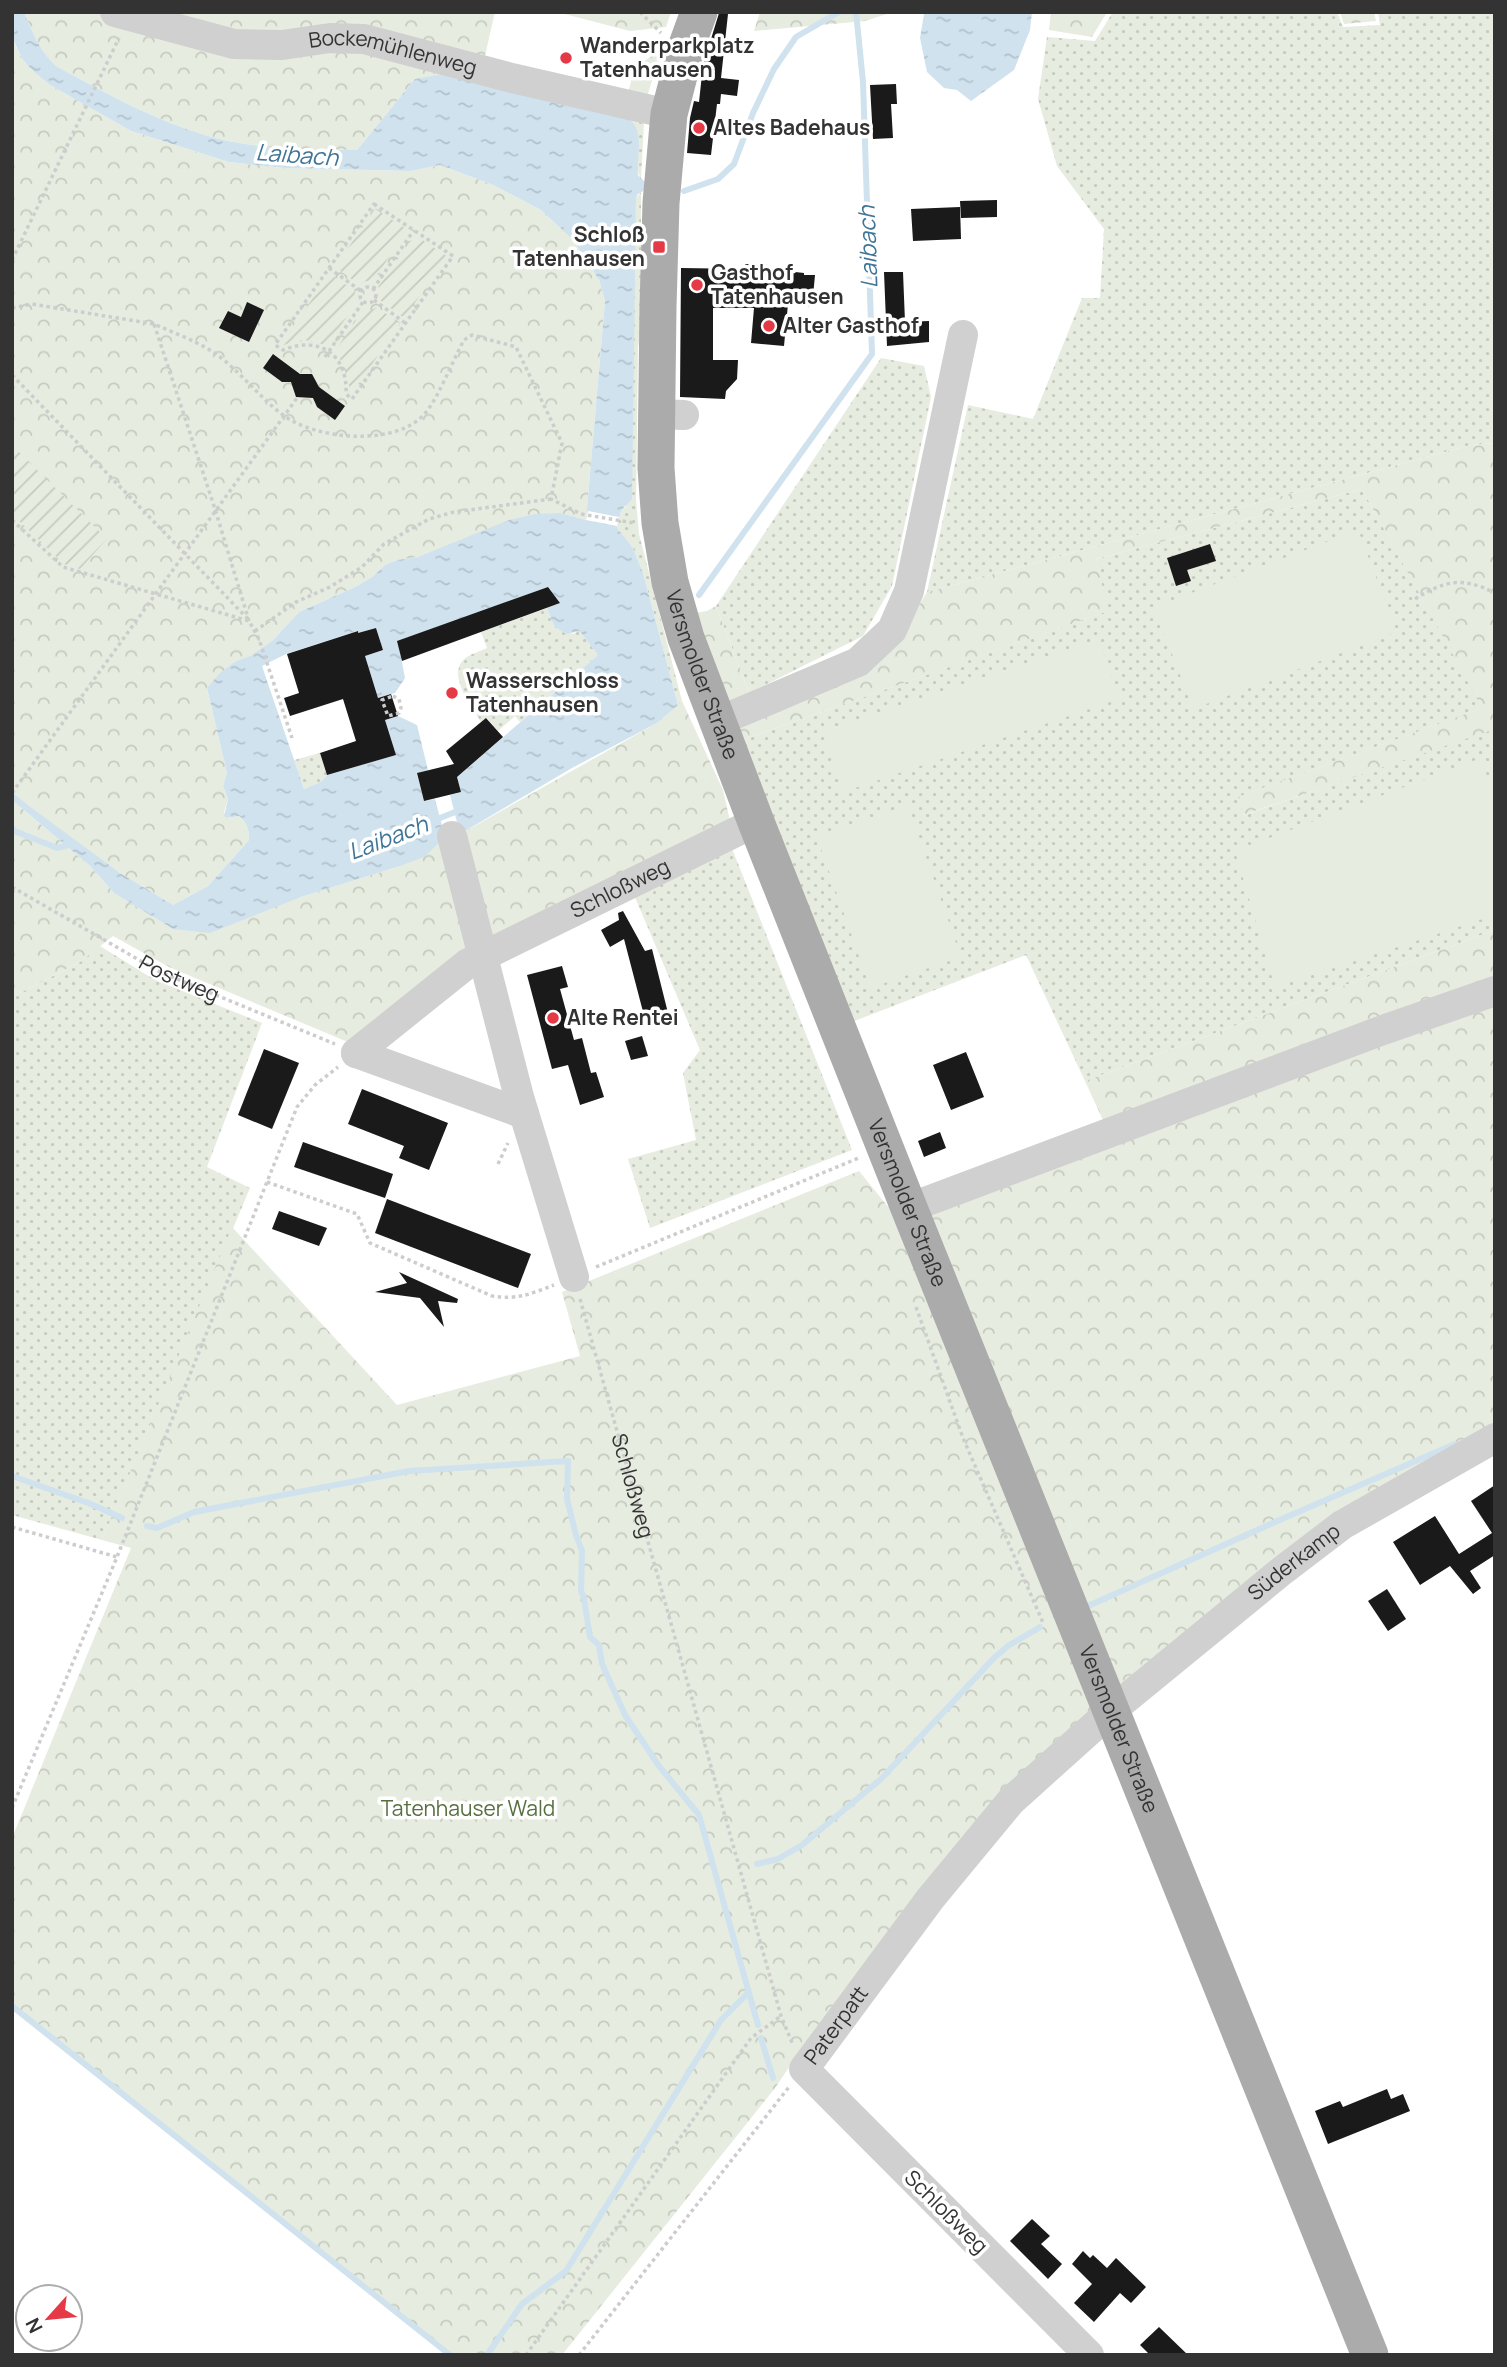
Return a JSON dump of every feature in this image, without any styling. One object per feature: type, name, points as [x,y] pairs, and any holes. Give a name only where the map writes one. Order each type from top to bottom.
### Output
[{"type":"main road","name":"Versmolder Straße","points":[[699,12],[687,45],[669,114],[660,203],[671,415],[656,468],[660,523],[670,582],[686,638],[909,1208],[1370,2355]]},
{"type":"street","name":"Bockemühlenweg","points":[[123,14],[234,44],[282,45],[330,38],[364,39],[508,77],[669,114]]},
{"type":"street","points":[[717,722],[858,662],[892,630],[909,591],[963,335]]},
{"type":"street","name":"Schloßweg","points":[[484,955],[756,822]]},
{"type":"street","points":[[452,836],[524,1114],[573,1277]]},
{"type":"street","points":[[356,1052],[467,964],[484,955]]},
{"type":"street","points":[[909,1208],[1382,1030],[1495,991]]},
{"type":"street","points":[[356,1052],[524,1114]]},
{"type":"street","name":"Süderkamp","points":[[1111,1711],[1342,1525],[1495,1438]]},
{"type":"street","name":"Paterpatt","points":[[804,2069],[930,1899],[1010,1801],[1111,1711]]},
{"type":"street","name":"Schloßweg","points":[[804,2069],[1089,2355]]},
{"type":"path","points":[[640,12],[663,35]]},
{"type":"path","points":[[12,260],[97,85],[123,14]]},
{"type":"path","points":[[374,204],[453,256],[352,399],[346,394],[347,380],[343,367],[329,352],[310,344],[283,350],[275,345],[329,268],[374,204]]},
{"type":"path","points":[[373,289],[414,230]]},
{"type":"path","points":[[329,268],[360,290]]},
{"type":"path","points":[[360,290],[368,287],[373,289],[376,295],[370,303],[363,302]]},
{"type":"path","points":[[360,290],[363,302]]},
{"type":"path","points":[[374,300],[405,323]]},
{"type":"path","points":[[325,357],[363,302]]},
{"type":"path","points":[[12,307],[32,304],[153,324],[213,352],[241,373],[283,415],[301,425],[335,435],[372,436],[411,424],[426,412],[464,340],[472,335],[516,347],[562,443],[551,499]]},
{"type":"path","points":[[153,324],[250,621],[259,639],[292,738]]},
{"type":"path","points":[[12,375],[250,621]]},
{"type":"path","points":[[14,791],[153,594],[297,398]]},
{"type":"path","points":[[255,631],[296,602],[330,587],[362,567],[384,544],[429,519],[454,512],[551,499],[587,516],[618,522]]},
{"type":"path","points":[[12,520],[62,567],[250,621]]},
{"type":"path","points":[[1415,599],[1438,585],[1459,582],[1495,593]]},
{"type":"path","points":[[393,696],[398,699],[401,708],[398,713],[387,716],[384,708],[382,700],[393,696]]},
{"type":"path","name":"Postweg","points":[[12,887],[160,972],[356,1052]]},
{"type":"path","points":[[12,1808],[117,1557],[297,1107],[315,1085],[356,1052]]},
{"type":"path","points":[[267,1182],[357,1214],[370,1243],[492,1296],[509,1299],[526,1296],[863,1157]]},
{"type":"path","name":"Schloßweg","points":[[526,2355],[751,2038],[781,2016],[573,1277]]},
{"type":"path","points":[[12,1527],[117,1557]]},
{"type":"path","name":"Paterpatt","points":[[579,2355],[804,2069]]},
{"type":"green space","points":[[24,12],[495,12],[479,82],[415,79],[357,150],[244,144],[205,135],[161,119],[56,66],[41,47]]},
{"type":"green space","points":[[557,12],[671,12],[666,27],[630,31]]},
{"type":"green space","points":[[760,12],[893,12],[865,21],[754,31]]},
{"type":"green space","points":[[1051,12],[1107,12],[1092,37],[1049,30]]},
{"type":"green space","points":[[1113,12],[1337,12],[1343,27],[1380,25],[1378,12],[1495,12],[1495,443],[1471,445],[927,592],[968,405],[1033,419],[1082,298],[1100,298],[1104,229],[1057,166],[1038,99],[1047,37],[1095,41]]},
{"type":"green space","points":[[1340,12],[1374,12],[1376,21],[1344,24]]},
{"type":"green space","points":[[12,38],[22,59],[50,85],[131,131],[229,162],[284,168],[411,171],[440,165],[493,185],[541,210],[573,240],[599,280],[605,301],[586,520],[561,513],[385,565],[355,587],[299,612],[273,640],[251,657],[236,661],[207,688],[227,773],[223,786],[228,799],[224,812],[227,818],[242,818],[249,833],[249,840],[208,886],[173,905],[19,806],[90,866],[114,893],[173,929],[301,897],[397,867],[445,837],[462,833],[657,723],[682,701],[723,790],[730,821],[355,1045],[169,967],[113,936],[80,962],[12,997]]},
{"type":"green space","points":[[661,50],[645,104],[626,100],[635,67]]},
{"type":"green space","points":[[480,76],[644,123],[641,179],[637,170],[638,140]]},
{"type":"green space","points":[[641,192],[641,332],[638,347],[636,500],[639,534],[682,701],[678,705],[643,573],[633,548],[617,529],[621,511],[626,507],[636,198]]},
{"type":"green space","points":[[375,209],[408,230],[372,282],[366,281],[360,285],[335,267]]},
{"type":"green space","points":[[415,235],[448,257],[404,318],[380,300],[378,287]]},
{"type":"green space","points":[[330,274],[355,291],[356,304],[326,346],[305,340],[284,345],[281,343]]},
{"type":"green space","points":[[377,307],[400,324],[352,393],[349,391],[346,370],[334,352],[364,309]]},
{"type":"green space","points":[[881,358],[924,366],[931,397],[892,586],[863,636],[749,693],[716,606]]},
{"type":"green space","points":[[1495,443],[1495,729],[1243,815],[1238,797],[1482,708],[1362,489],[1096,559],[1108,611],[739,741],[738,721],[901,634],[927,592],[1471,445]]},
{"type":"green space","points":[[12,445],[107,539],[80,569],[64,564],[12,514]]},
{"type":"green space","points":[[1362,489],[1483,708],[1238,797],[1244,815],[1494,728],[1495,930],[1085,1081],[1026,955],[849,1023],[739,741],[1107,611],[1096,559]]},
{"type":"green space","points":[[1358,530],[1397,632],[1193,709],[1154,607]]},
{"type":"green space","points":[[716,606],[749,693],[729,702],[695,613]]},
{"type":"green space","points":[[547,608],[554,626],[573,634],[580,630],[598,655],[520,722],[515,716],[498,731],[487,718],[481,722],[462,690],[458,672],[461,664],[467,657],[487,648],[481,632]]},
{"type":"green space","points":[[1099,640],[1119,699],[843,792],[823,732]]},
{"type":"green space","points":[[320,753],[327,775],[321,782],[304,789],[294,760]]},
{"type":"green space","points":[[1481,758],[1495,800],[1495,915],[1275,987],[1235,851]]},
{"type":"green space","points":[[908,805],[961,957],[870,988],[817,837]]},
{"type":"green space","points":[[731,846],[852,1150],[650,1228],[628,1159],[696,1140],[683,1073],[700,1050],[634,895]]},
{"type":"green space","name":"Tatenhauser Wald","points":[[1495,930],[1495,1430],[1091,1715],[1001,1795],[815,2029],[775,2088],[562,2355],[447,2355],[12,2010],[12,1838],[131,1548],[102,1540],[232,1227],[397,1405],[580,1356],[562,1292],[859,1171],[902,1224],[1113,1142],[1085,1081]]},
{"type":"green space","points":[[100,946],[155,980],[262,1023],[207,1167],[250,1188],[102,1540],[12,1515],[12,997],[80,962]]},
{"type":"water","points":[[12,12],[24,12],[41,47],[56,66],[161,119],[205,135],[244,144],[357,150],[415,79],[443,74],[627,118],[633,123],[639,144],[638,175],[647,184],[647,189],[636,198],[632,499],[621,511],[617,528],[633,548],[643,573],[678,705],[657,723],[572,768],[460,834],[450,795],[461,792],[457,777],[598,655],[580,631],[566,634],[554,626],[547,608],[560,603],[548,587],[398,641],[405,678],[395,693],[378,698],[365,656],[383,650],[376,628],[358,633],[357,631],[286,654],[262,666],[304,789],[321,782],[327,775],[396,755],[385,720],[398,716],[417,725],[428,770],[417,774],[424,801],[435,799],[445,837],[424,857],[301,897],[210,933],[173,929],[114,893],[90,866],[18,805],[21,800],[120,873],[173,905],[208,886],[249,840],[249,833],[242,818],[224,816],[228,799],[223,786],[227,773],[207,688],[220,673],[236,661],[251,656],[273,640],[299,612],[355,587],[385,565],[418,557],[509,520],[536,514],[561,513],[586,520],[605,301],[599,280],[573,240],[541,210],[493,185],[440,165],[411,171],[284,168],[229,162],[131,131],[50,85],[34,72],[22,59],[13,39]]},
{"type":"water","points":[[1032,12],[1030,30],[1014,70],[971,101],[957,90],[944,88],[927,72],[920,38],[924,14]]},
{"type":"pier","points":[[588,511],[619,517],[617,526],[586,520]]},
{"type":"building","points":[[719,13],[728,14],[721,78],[739,80],[737,96],[721,94],[720,104],[717,104],[711,155],[687,153],[690,118],[694,101],[699,102],[703,65]]},
{"type":"building","points":[[896,84],[897,104],[891,104],[893,138],[873,139],[870,85]]},
{"type":"building","points":[[997,200],[997,217],[961,218],[960,201]]},
{"type":"building","points":[[960,207],[961,239],[913,241],[911,209]]},
{"type":"building","name":"Alter Gasthof","points":[[745,264],[769,265],[769,269],[815,275],[812,307],[788,304],[784,346],[751,343],[754,308],[713,308],[713,360],[738,360],[737,379],[726,391],[725,399],[680,397],[681,268],[746,269]]},
{"type":"building","points":[[884,272],[903,272],[905,322],[929,321],[929,342],[887,346]]},
{"type":"building","points":[[247,302],[264,310],[249,342],[219,328],[228,311],[241,317]]},
{"type":"building","points":[[273,354],[300,374],[312,374],[319,387],[345,406],[335,420],[317,407],[313,398],[296,397],[291,382],[282,382],[263,368]]},
{"type":"building","points":[[1210,544],[1216,561],[1187,570],[1191,581],[1176,586],[1167,558]]},
{"type":"building","points":[[548,587],[560,603],[402,661],[397,641]]},
{"type":"building","points":[[376,628],[383,650],[365,656],[378,698],[391,694],[398,716],[385,720],[396,755],[327,775],[320,753],[356,741],[343,699],[290,716],[284,698],[299,693],[287,654],[358,631]]},
{"type":"building","points":[[486,718],[503,737],[457,777],[461,792],[424,801],[417,773],[454,764],[446,751]]},
{"type":"building","points":[[623,911],[645,951],[652,949],[670,1021],[647,1027],[624,939],[610,947],[601,930],[619,920],[618,913]]},
{"type":"building","name":"Alte Rentei","points":[[562,966],[568,987],[560,989],[574,1040],[582,1038],[591,1073],[596,1072],[604,1097],[580,1105],[568,1065],[552,1069],[527,975]]},
{"type":"building","points":[[642,1036],[648,1056],[631,1060],[625,1041]]},
{"type":"building","points":[[264,1049],[299,1063],[272,1129],[238,1115]]},
{"type":"building","points":[[966,1052],[984,1097],[951,1110],[933,1065]]},
{"type":"building","points":[[362,1089],[448,1123],[429,1170],[399,1158],[404,1146],[348,1124]]},
{"type":"building","points":[[940,1132],[946,1148],[924,1157],[918,1141]]},
{"type":"building","points":[[303,1142],[393,1174],[385,1198],[294,1167]]},
{"type":"building","points":[[387,1199],[531,1254],[518,1288],[375,1233]]},
{"type":"building","points":[[279,1211],[327,1228],[319,1246],[272,1229]]},
{"type":"building","points":[[399,1272],[458,1299],[457,1303],[438,1301],[444,1327],[420,1298],[375,1292],[407,1283]]},
{"type":"building","points":[[1495,1485],[1495,1555],[1470,1571],[1481,1588],[1473,1594],[1450,1566],[1420,1585],[1393,1542],[1435,1516],[1459,1554],[1492,1533],[1471,1501]]},
{"type":"building","points":[[1387,1589],[1406,1619],[1388,1631],[1368,1601]]},
{"type":"building","points":[[1387,2089],[1391,2099],[1403,2094],[1410,2111],[1328,2144],[1315,2111],[1340,2101],[1343,2107]]},
{"type":"building","points":[[1032,2219],[1050,2236],[1041,2244],[1062,2264],[1048,2279],[1010,2241]]},
{"type":"building","points":[[1083,2251],[1090,2258],[1093,2255],[1107,2268],[1116,2258],[1146,2287],[1131,2303],[1120,2293],[1094,2322],[1074,2303],[1092,2284],[1072,2264]]},
{"type":"building","points":[[1159,2327],[1188,2355],[1150,2355],[1140,2345]]},
{"type":"waterway","name":"Laibach","points":[[684,191],[718,179],[734,164],[753,113],[774,69],[796,37],[839,12]]},
{"type":"waterway","name":"Laibach","points":[[699,595],[872,354],[863,82],[856,12]]},
{"type":"waterway","name":"Laibach","points":[[12,796],[24,806]]},
{"type":"waterway","name":"Laibach","points":[[435,820],[460,810]]},
{"type":"waterway","name":"Laibach","points":[[12,830],[57,848],[72,844]]},
{"type":"waterway","points":[[1088,1606],[1455,1444]]},
{"type":"waterway","points":[[147,1526],[157,1528],[194,1512],[409,1471],[568,1461],[567,1499],[582,1551],[581,1591],[590,1637],[599,1645],[602,1664],[625,1715],[659,1766],[699,1815],[758,2025]]},
{"type":"waterway","points":[[12,1476],[122,1518]]},
{"type":"waterway","points":[[757,1864],[778,1859],[802,1845],[881,1779],[994,1658],[1008,1646],[1040,1627]]},
{"type":"waterway","points":[[487,2355],[522,2304],[566,2271],[721,2020],[748,1993]]},
{"type":"waterway","points":[[12,2006],[450,2355]]},
{"type":"waterway","points":[[761,2038],[773,2078]]},
{"type":"place","name":"Wanderparkplatz Tatenhausen","points":[[566,58]]},
{"type":"place","name":"Altes Badehaus","points":[[699,128]]},
{"type":"place","name":"Schloß Tatenhausen","points":[[659,247]]},
{"type":"place","name":"Gasthof Tatenhausen","points":[[697,285]]},
{"type":"place","name":"Alter Gasthof","points":[[769,326]]},
{"type":"place","name":"Wasserschloss Tatenhausen","points":[[452,693]]},
{"type":"place","name":"Alte Rentei","points":[[553,1018]]}]
